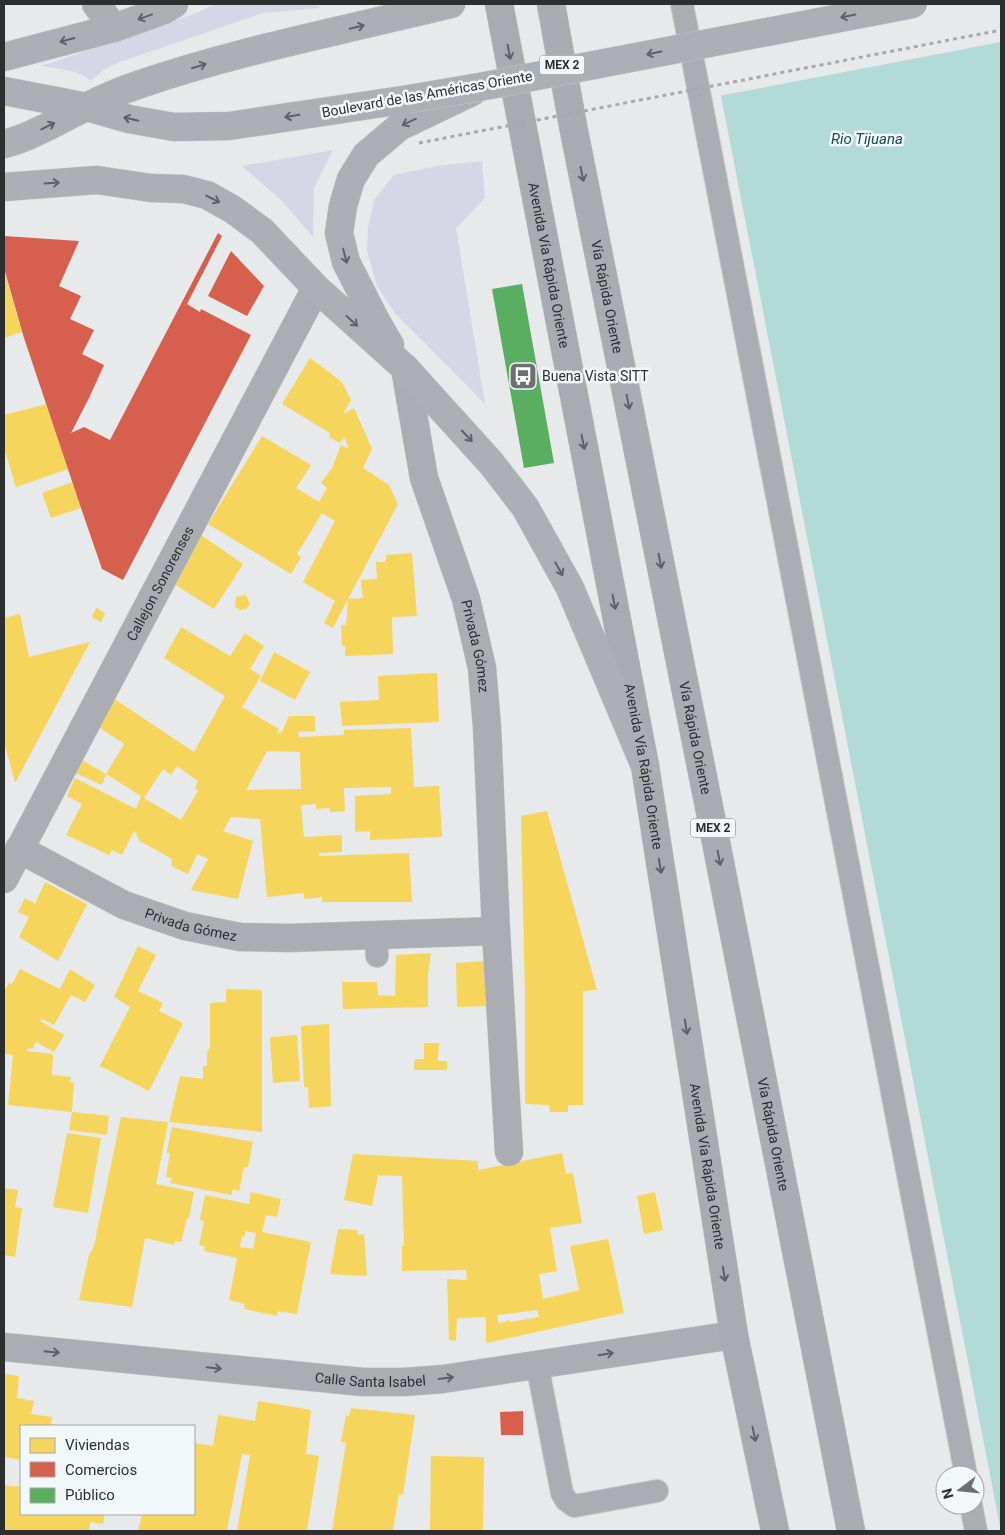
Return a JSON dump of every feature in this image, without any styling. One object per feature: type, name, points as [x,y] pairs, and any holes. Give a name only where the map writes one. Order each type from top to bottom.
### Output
[{"type":"highway","name":"Vía Rápida Oriente","points":[[551,4],[573,126],[851,1531]]},
{"type":"main road","points":[[4,57],[114,28],[164,10],[174,4]]},
{"type":"main road","points":[[4,144],[20,141],[87,107],[130,88],[218,60],[451,4]]},
{"type":"main road","name":"Avenida Vía Rápida Oriente","points":[[499,4],[645,766],[734,1335],[774,1531]]},
{"type":"main road","name":"Boulevard de las Américas Oriente","points":[[4,91],[87,107],[129,119],[174,127],[229,126],[485,86],[913,4]]},
{"type":"main road","points":[[405,368],[376,321],[346,262],[339,233],[343,206],[351,180],[366,155],[399,127],[485,86]]},
{"type":"main road","points":[[4,187],[97,180],[151,188],[183,189],[207,195],[232,209],[262,231],[316,288],[405,368],[492,463],[525,507],[570,588],[645,766]]},
{"type":"street","points":[[96,4],[114,28]]},
{"type":"street","name":"Callejon Sonorenses","points":[[4,879],[316,288]]},
{"type":"street","name":"Privada Gómez","points":[[405,368],[424,478],[466,599],[482,668],[488,727],[496,932],[509,1152]]},
{"type":"street","name":"Privada Gómez","points":[[19,849],[124,905],[185,926],[240,937],[288,938],[377,946],[496,932]]},
{"type":"street","name":"Calle Santa Isabel","points":[[4,1347],[364,1382],[404,1382],[443,1379],[734,1335]]},
{"type":"lane","points":[[682,4],[964,1465]]},
{"type":"lane","points":[[537,1364],[562,1493],[566,1500],[574,1506],[657,1491]]},
{"type":"lane","points":[[973,1515],[976,1531]]},
{"type":"path","points":[[419,143],[1001,30]]},
{"type":"shaded area","points":[[215,4],[314,4],[321,8],[263,13],[120,62],[103,70],[91,81],[74,72],[41,66],[160,26]]},
{"type":"shaded area","points":[[333,150],[314,188],[313,237],[281,200],[242,166]]},
{"type":"shaded area","points":[[482,161],[485,198],[456,228],[485,404],[395,313],[377,286],[367,251],[368,227],[374,200],[394,175],[437,166]]},
{"type":"water","name":"Rio Tijuana","points":[[704,4],[1001,4],[1001,1531],[721,96]]},
{"type":"pier","points":[[701,4],[1001,4],[1001,42],[719,96]]},
{"type":"building: Viviendas","points":[[4,270],[22,332],[4,338]]},
{"type":"building: Viviendas","points":[[310,358],[342,382],[351,400],[343,414],[354,408],[372,449],[363,468],[389,485],[398,504],[333,628],[324,623],[335,601],[303,582],[335,521],[322,513],[297,554],[301,557],[291,574],[208,524],[262,436],[311,465],[296,488],[319,502],[327,488],[321,483],[332,468],[341,445],[349,449],[344,437],[340,443],[329,437],[330,433],[282,404]]},
{"type":"building: Viviendas","points":[[46,404],[68,469],[16,487],[4,448],[4,415]]},
{"type":"building: Viviendas","points":[[72,482],[81,508],[51,518],[42,493]]},
{"type":"building: Viviendas","points":[[201,535],[243,564],[214,609],[174,584]]},
{"type":"building: Viviendas","points":[[412,553],[417,616],[392,617],[393,654],[345,656],[345,646],[342,646],[341,625],[346,625],[348,599],[363,598],[361,580],[377,579],[376,562],[386,562],[386,555]]},
{"type":"building: Viviendas","points":[[246,595],[250,604],[246,609],[240,610],[235,607],[236,597]]},
{"type":"building: Viviendas","points":[[96,608],[105,613],[101,622],[92,617]]},
{"type":"building: Viviendas","points":[[20,614],[29,657],[90,642],[15,783],[4,741],[4,618]]},
{"type":"building: Viviendas","points":[[181,627],[230,656],[245,633],[264,646],[250,669],[261,676],[242,707],[279,729],[277,733],[282,732],[289,716],[315,716],[315,731],[298,732],[299,737],[344,735],[344,730],[411,728],[414,787],[439,786],[442,837],[370,840],[370,831],[355,832],[355,796],[391,794],[391,787],[344,788],[345,811],[330,812],[330,808],[316,809],[316,804],[301,805],[304,837],[342,835],[342,852],[319,853],[319,856],[409,853],[412,902],[322,902],[322,897],[304,899],[304,893],[267,897],[260,819],[231,817],[223,831],[253,841],[238,899],[191,890],[208,859],[197,854],[188,874],[171,866],[172,859],[138,840],[139,838],[134,831],[122,855],[112,850],[109,855],[66,835],[82,804],[67,796],[75,778],[136,809],[141,796],[106,774],[124,744],[97,726],[113,698],[194,752],[225,696],[164,658]],"holes":[[[267,751],[300,752],[301,789],[246,790]],[[177,766],[198,781],[195,789],[198,791],[181,820],[144,798],[163,769],[171,775]]]},
{"type":"building: Viviendas","points":[[274,652],[310,672],[295,700],[260,681]]},
{"type":"building: Viviendas","points":[[437,673],[439,722],[342,726],[340,702],[379,700],[378,676]]},
{"type":"building: Viviendas","points":[[80,759],[106,774],[102,785],[73,772]]},
{"type":"building: Viviendas","points":[[547,811],[597,990],[583,991],[583,1105],[568,1105],[568,1112],[550,1112],[549,1105],[525,1104],[521,816]]},
{"type":"building: Viviendas","points":[[45,882],[87,904],[58,961],[19,937],[29,917],[18,912],[25,898],[35,904]]},
{"type":"building: Viviendas","points":[[138,946],[156,955],[138,991],[163,1003],[159,1011],[183,1023],[149,1091],[100,1066],[130,1007],[114,997]]},
{"type":"building: Viviendas","points":[[431,953],[428,975],[428,1007],[343,1009],[342,982],[377,982],[378,995],[395,996],[396,955]]},
{"type":"building: Viviendas","points":[[485,961],[486,1006],[457,1007],[456,963]]},
{"type":"building: Viviendas","points":[[20,969],[60,989],[70,969],[95,985],[85,1002],[71,995],[54,1025],[42,1019],[40,1021],[64,1035],[54,1052],[36,1042],[32,1049],[29,1048],[27,1051],[53,1054],[52,1075],[71,1077],[70,1082],[74,1083],[72,1112],[8,1105],[13,1055],[4,1054],[4,992],[9,983],[12,984]]},
{"type":"building: Viviendas","points":[[226,989],[262,990],[262,1132],[169,1122],[180,1076],[203,1079],[203,1066],[207,1066],[207,1052],[210,1047],[210,1003],[226,1002]]},
{"type":"building: Viviendas","points":[[329,1024],[331,1106],[309,1108],[308,1087],[304,1087],[301,1026]]},
{"type":"building: Viviendas","points":[[297,1035],[300,1081],[273,1083],[270,1037]]},
{"type":"building: Viviendas","points":[[424,1043],[439,1043],[438,1061],[447,1061],[447,1070],[414,1070],[415,1059],[424,1059]]},
{"type":"building: Viviendas","points":[[72,1112],[109,1116],[107,1135],[69,1130]]},
{"type":"building: Viviendas","points":[[121,1117],[168,1122],[156,1184],[194,1192],[189,1218],[187,1218],[181,1242],[175,1241],[174,1245],[145,1238],[132,1307],[79,1300],[89,1255],[94,1246]]},
{"type":"building: Viviendas","points":[[172,1127],[253,1142],[248,1167],[244,1167],[239,1191],[233,1189],[231,1195],[170,1183],[172,1178],[166,1177],[170,1153],[167,1153],[167,1150]]},
{"type":"building: Viviendas","points":[[67,1133],[101,1138],[88,1213],[53,1207]]},
{"type":"building: Viviendas","points":[[562,1153],[566,1174],[573,1173],[582,1223],[550,1228],[557,1271],[539,1274],[543,1299],[579,1290],[570,1246],[608,1239],[624,1313],[486,1343],[486,1317],[457,1318],[456,1341],[449,1340],[447,1279],[467,1280],[466,1270],[402,1271],[402,1246],[404,1246],[402,1176],[378,1175],[372,1206],[344,1200],[353,1154],[478,1161],[478,1170]],"holes":[[[537,1310],[539,1317],[498,1323],[497,1315]]]},
{"type":"building: Viviendas","points":[[4,1188],[18,1190],[15,1207],[22,1208],[15,1257],[4,1255]]},
{"type":"building: Viviendas","points":[[251,1192],[281,1199],[277,1217],[266,1215],[262,1232],[311,1242],[297,1314],[278,1311],[277,1316],[244,1309],[245,1304],[229,1300],[237,1258],[204,1251],[205,1247],[199,1245],[204,1221],[200,1220],[200,1218],[205,1195],[249,1204]],"holes":[[[245,1231],[256,1233],[253,1249],[240,1247],[242,1236],[245,1237]]]},
{"type":"building: Viviendas","points":[[655,1192],[663,1230],[644,1234],[637,1196]]},
{"type":"building: Viviendas","points":[[338,1229],[357,1230],[358,1235],[364,1234],[367,1276],[330,1274]]},
{"type":"building: Viviendas","points":[[4,1374],[19,1376],[17,1398],[34,1401],[31,1414],[52,1417],[51,1425],[20,1425],[20,1460],[4,1457]]},
{"type":"building: Viviendas","points":[[258,1401],[311,1410],[306,1454],[319,1456],[307,1531],[237,1531],[250,1455],[242,1454],[227,1531],[138,1531],[142,1515],[195,1515],[195,1443],[213,1446],[218,1415],[255,1421]]},
{"type":"building: Viviendas","points":[[351,1408],[415,1415],[403,1495],[399,1494],[393,1531],[332,1531],[346,1443],[341,1442],[346,1415],[349,1416]]},
{"type":"building: Viviendas","points":[[431,1456],[484,1457],[483,1531],[430,1531]]},
{"type":"building: Viviendas","points":[[4,1485],[20,1487],[20,1515],[105,1515],[103,1524],[90,1522],[89,1531],[4,1531]]},
{"type":"building: Comercios","points":[[218,233],[222,236],[187,304],[200,312],[201,309],[251,335],[123,580],[102,569],[24,338],[4,268],[4,236],[79,241],[59,286],[81,296],[70,319],[94,330],[82,354],[104,365],[71,433],[84,427],[110,440]]},
{"type":"building: Comercios","points":[[231,251],[264,286],[247,316],[208,296]]},
{"type":"building: Comercios","points":[[523,1411],[523,1435],[501,1435],[500,1412]]},
{"type":"building: Público","name":"Buena Vista SITT","points":[[522,284],[554,463],[524,468],[492,289]]},
{"type":"place","name":"Buena Vista SITT","points":[[523,376]]}]
